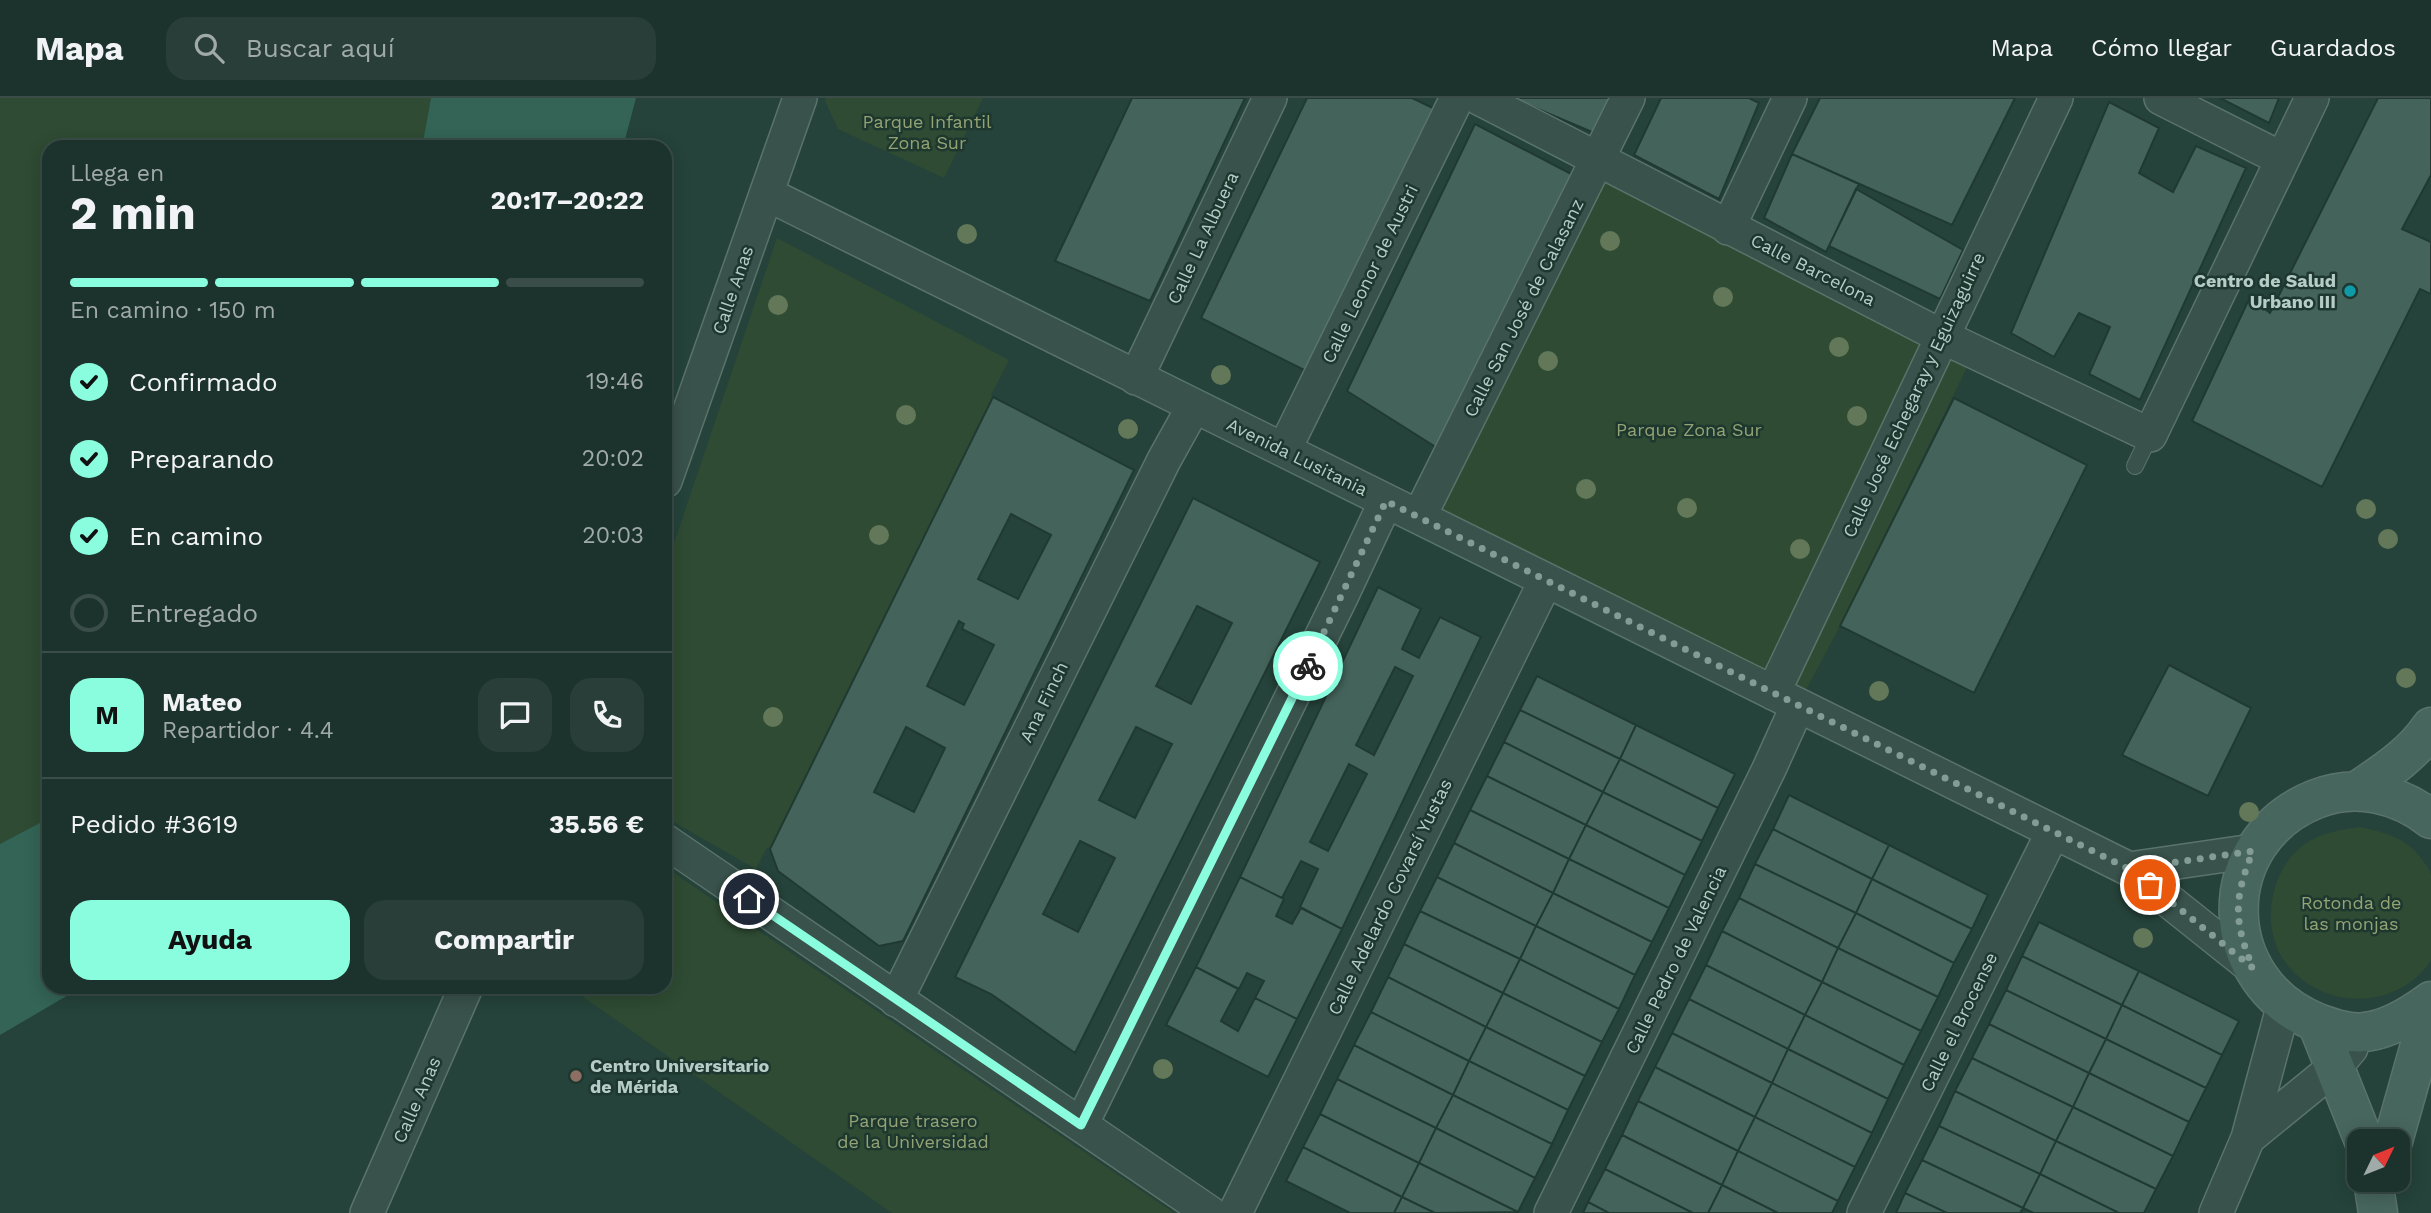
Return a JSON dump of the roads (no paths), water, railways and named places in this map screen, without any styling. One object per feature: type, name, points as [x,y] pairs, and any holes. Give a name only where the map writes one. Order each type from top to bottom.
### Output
[{"type":"street","name":"Calle Anas","points":[[672,461],[800,98]]},
{"type":"street","name":"Calle La Albuera","points":[[1136,378],[1270,98]]},
{"type":"street","name":"Calle Leonor de Austri","points":[[1284,450],[1457,98]]},
{"type":"street","name":"Calle Barcelona","points":[[1479,98],[1941,336],[2150,436]]},
{"type":"street","name":"Calle San José de Calasanz","points":[[1419,517],[1628,98]]},
{"type":"street","points":[[1728,228],[1790,98]]},
{"type":"street","name":"Calle José Echegaray y Eguizaguirre","points":[[1785,699],[1941,336],[2056,98]]},
{"type":"street","points":[[2161,98],[2282,159]]},
{"type":"street","points":[[2150,436],[2312,98]]},
{"type":"street","name":"Avenida Lusitania","points":[[766,194],[2129,869],[2253,968]]},
{"type":"street","name":"Ana Finch","points":[[896,1000],[1164,460],[1194,406]]},
{"type":"street","points":[[1081,1125],[1386,501]]},
{"type":"street","name":"Calle Adelardo Covarsí Yustas","points":[[1235,1213],[1546,580]]},
{"type":"street","name":"Calle Pedro de Valencia","points":[[1551,1213],[1763,781],[1785,699]]},
{"type":"street","points":[[2357,791],[2394,766],[2418,745],[2431,727]]},
{"type":"street","points":[[2431,819],[2416,807],[2388,795],[2357,791],[2326,795],[2297,807],[2272,826],[2253,851],[2241,879],[2237,909],[2241,939],[2253,968],[2266,987],[2284,1004],[2317,1023],[2337,1030],[2364,1032],[2407,1018],[2431,1004]]},
{"type":"street","name":"Calle el Brocense","points":[[1864,1213],[2053,832]]},
{"type":"street","points":[[672,846],[1210,1213]]},
{"type":"street","points":[[2129,869],[2253,851]]},
{"type":"street","name":"Calle Anas","points":[[367,1213],[463,994]]},
{"type":"street","points":[[2216,1213],[2248,1138],[2284,1004]]},
{"type":"street","points":[[2396,1129],[2431,1004]]},
{"type":"street","points":[[2317,1023],[2359,1129]]},
{"type":"street","points":[[2248,1138],[2335,1067],[2364,1032]]},
{"type":"street","points":[[2375,1192],[2379,1213]]},
{"type":"street","points":[[2379,1213],[2383,1192]]},
{"type":"lane","points":[[2135,466],[2150,436]]},
{"type":"place","name":"Centro de Salud Urbano III","points":[[2350,291]]},
{"type":"place","name":"Centro Universitario de Mérida","points":[[576,1076]]},
{"type":"park label","name":"Parque Infantil Zona Sur","points":[[927,132]]},
{"type":"park label","name":"Parque Zona Sur","points":[[1689,430]]},
{"type":"park label","name":"Rotonda de las monjas","points":[[2351,913]]},
{"type":"park label","name":"Parque trasero de la Universidad","points":[[913,1131]]}]
